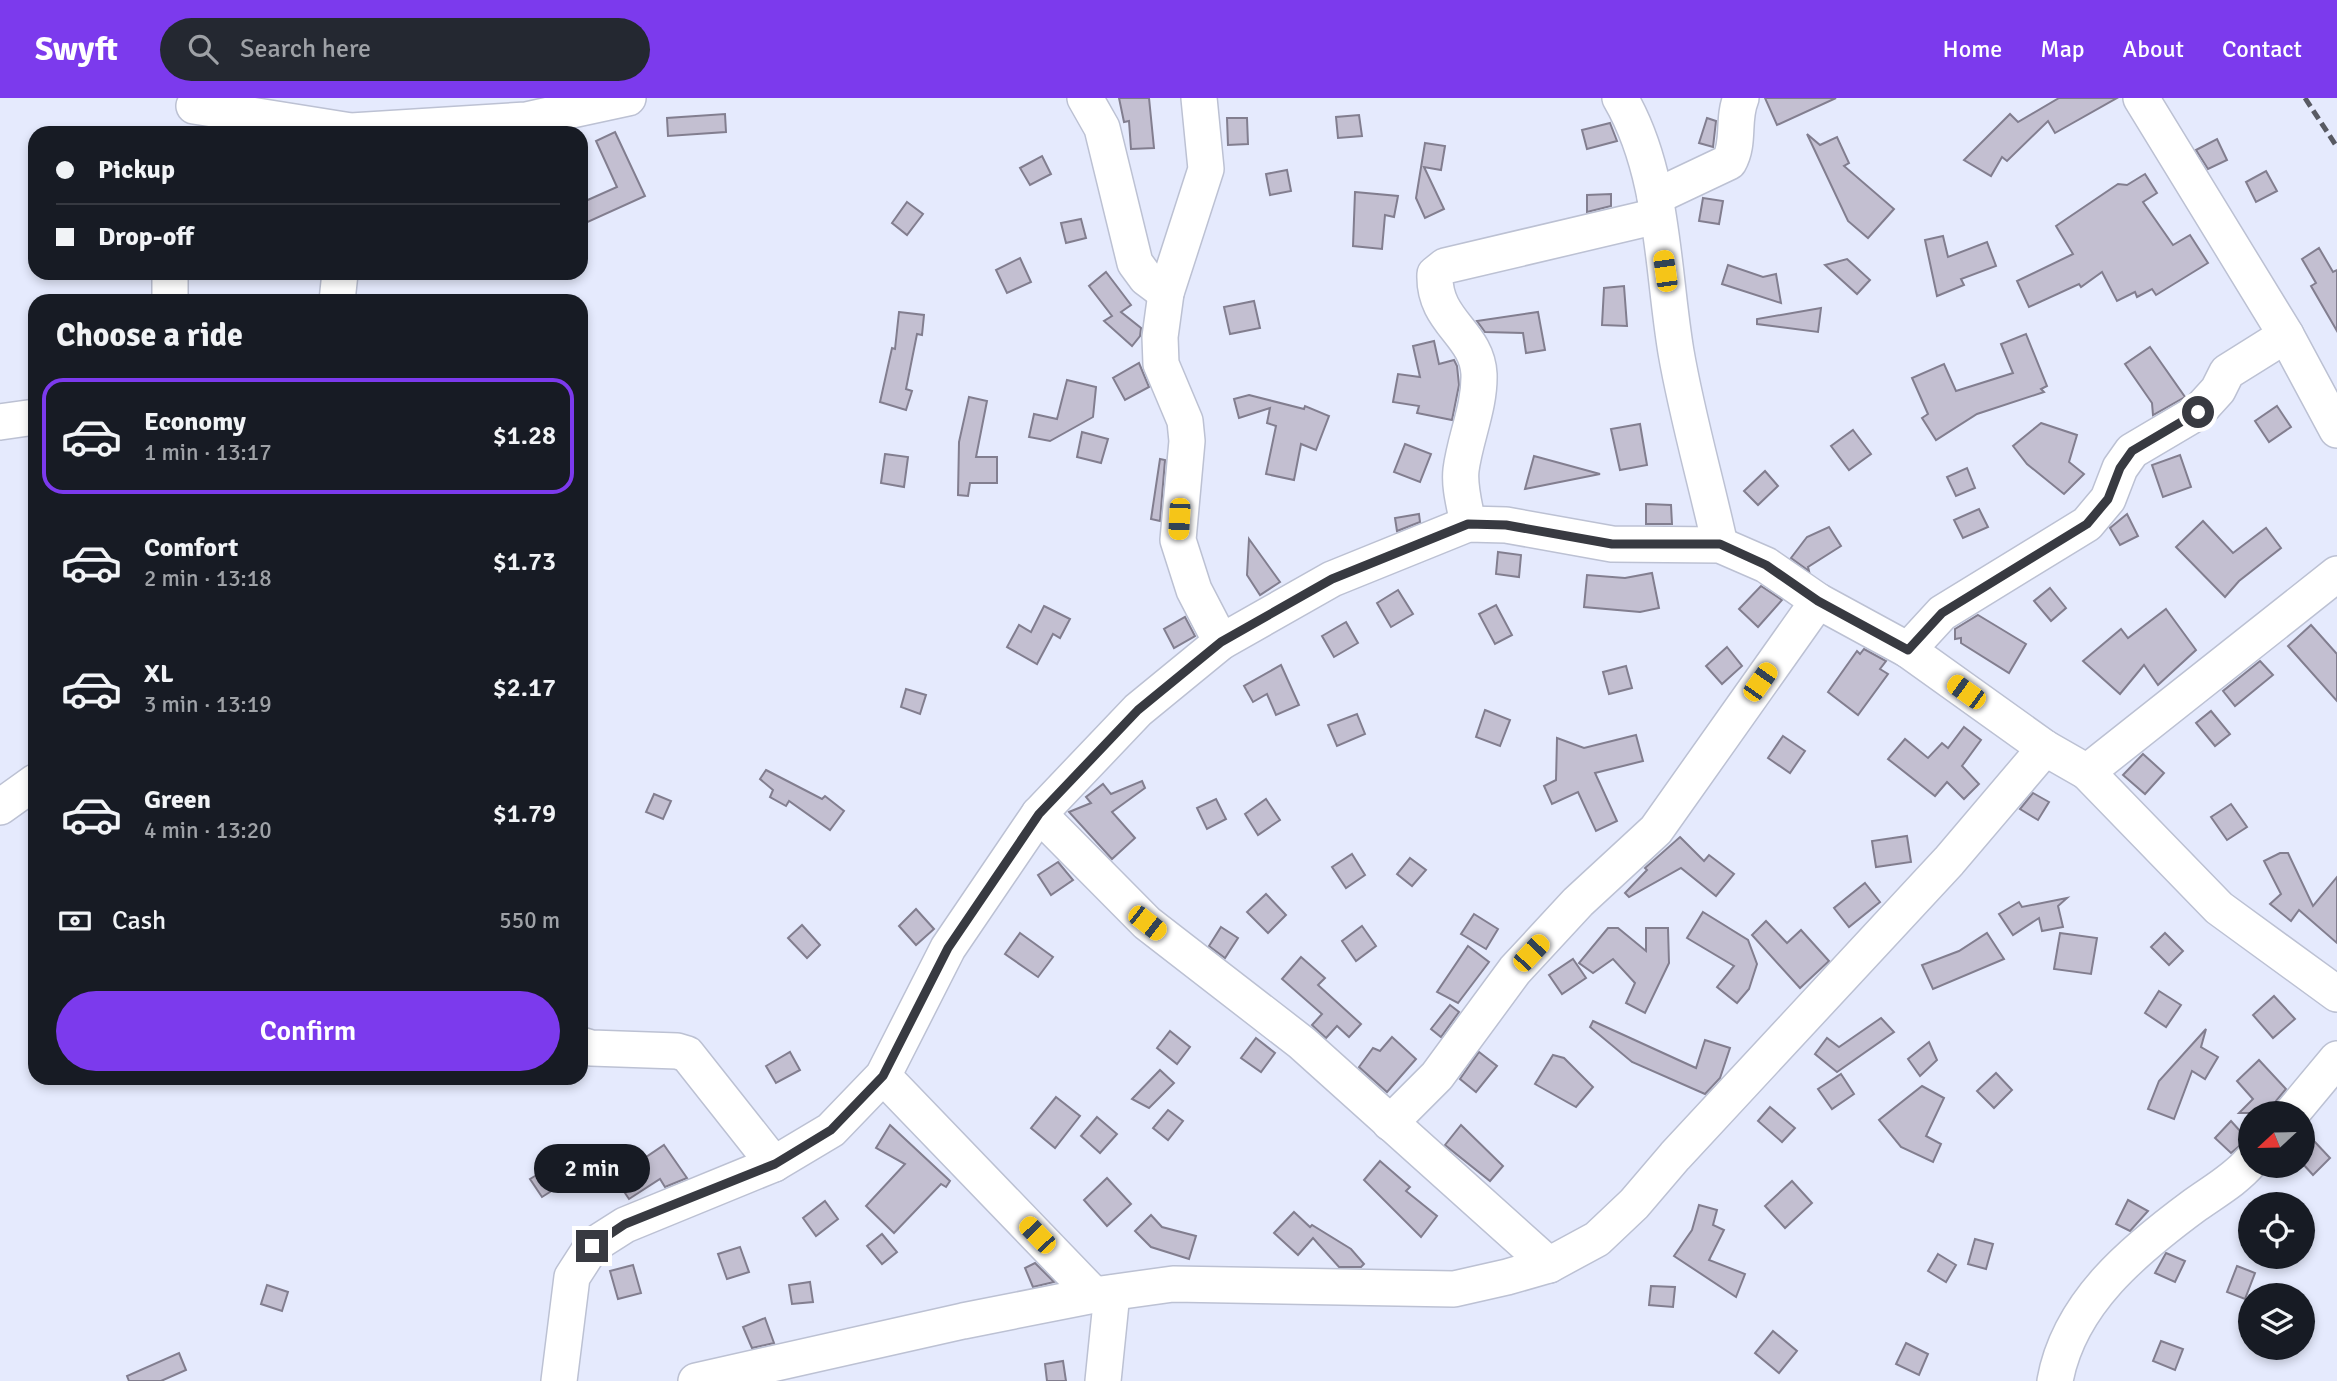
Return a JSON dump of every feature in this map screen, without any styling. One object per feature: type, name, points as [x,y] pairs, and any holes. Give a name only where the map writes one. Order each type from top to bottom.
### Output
[{"type":"street","points":[[438,126],[526,120],[628,98]]},
{"type":"street","points":[[1085,98],[1101,128],[1135,263],[1146,278],[1166,293]]},
{"type":"street","points":[[1199,98],[1206,169],[1166,293],[1160,337],[1161,364],[1185,421],[1187,441],[1178,540],[1194,590],[1221,642]]},
{"type":"street","points":[[1620,98],[1632,118],[1656,207],[1676,354],[1720,544]]},
{"type":"street","points":[[1468,524],[1461,472],[1479,373],[1472,349],[1442,311],[1434,293],[1435,274],[1445,266],[1656,207],[1729,162],[1734,153],[1737,108],[1741,98]]},
{"type":"street","points":[[2141,98],[2286,335],[2337,430]]},
{"type":"street","points":[[192,112],[303,126]]},
{"type":"street","points":[[1908,650],[1942,613],[2087,524],[2108,499],[2120,468],[2132,451],[2198,412],[2218,390],[2227,372],[2246,357],[2286,335]]},
{"type":"street","points":[[0,422],[28,418]]},
{"type":"street","points":[[559,1381],[572,1278],[592,1246],[625,1224],[775,1164],[831,1130],[883,1076],[948,948],[1039,814],[1138,710],[1221,642],[1332,579],[1468,524],[1506,525],[1612,544],[1720,544],[1766,565],[1818,601],[1908,650],[2045,748],[2087,772],[2219,908],[2337,994]]},
{"type":"street","points":[[2087,772],[2337,574]]},
{"type":"street","points":[[1390,1123],[1437,1076],[1515,970],[1578,902],[1657,830],[1818,601]]},
{"type":"street","points":[[696,1381],[1103,1294],[1173,1284],[1454,1289],[1549,1265],[1597,1239],[1634,1204],[1684,1146],[1949,860],[2045,748]]},
{"type":"street","points":[[0,807],[28,787]]},
{"type":"street","points":[[1039,814],[1147,923],[1302,1043],[1549,1265]]},
{"type":"street","points":[[588,1047],[677,1051],[687,1054],[775,1164]]},
{"type":"street","points":[[2302,1101],[2337,1059]]},
{"type":"street","points":[[883,1076],[1103,1294],[1103,1381]]},
{"type":"street","points":[[2055,1381],[2059,1359],[2092,1294],[2159,1232],[2238,1171]]},
{"type":"building","points":[[1119,98],[1149,98],[1154,148],[1131,149],[1129,121],[1124,122]]},
{"type":"building","points":[[1765,98],[1836,98],[1777,125]]},
{"type":"building","points":[[2059,98],[2117,98],[2055,133],[2048,121],[2007,161],[2002,157],[1991,176],[1964,160],[2010,114],[2018,122]]},
{"type":"building","points":[[725,114],[726,132],[668,136],[667,118]]},
{"type":"building","points":[[1359,115],[1362,136],[1338,138],[1336,117]]},
{"type":"building","points":[[1227,118],[1247,118],[1248,144],[1228,145]]},
{"type":"building","points":[[1707,118],[1716,121],[1713,147],[1699,143]]},
{"type":"building","points":[[1610,123],[1617,141],[1587,149],[1582,130]]},
{"type":"building","points":[[615,132],[645,196],[588,222],[588,200],[617,187],[596,141]]},
{"type":"building","points":[[1807,134],[1820,145],[1837,137],[1849,163],[1844,166],[1894,209],[1868,238],[1848,221]]},
{"type":"building","points":[[2217,139],[2227,160],[2208,169],[2196,150]]},
{"type":"building","points":[[1425,143],[1445,146],[1441,170],[1424,167],[1444,209],[1425,218],[1416,198]]},
{"type":"building","points":[[1042,156],[1051,174],[1030,185],[1020,168]]},
{"type":"building","points":[[1287,170],[1291,191],[1270,195],[1266,174]]},
{"type":"building","points":[[2266,171],[2277,191],[2256,202],[2246,182]]},
{"type":"building","points":[[2145,174],[2157,193],[2143,202],[2173,245],[2190,235],[2208,263],[2156,295],[2152,289],[2137,297],[2135,292],[2117,301],[2102,272],[2081,287],[2079,284],[2029,307],[2017,281],[2073,254],[2056,226],[2118,184],[2127,185]]},
{"type":"building","points":[[1355,192],[1398,196],[1394,217],[1385,215],[1382,249],[1353,246]]},
{"type":"building","points":[[1611,194],[1611,206],[1587,212],[1587,195]]},
{"type":"building","points":[[1703,198],[1723,201],[1719,224],[1699,221]]},
{"type":"building","points":[[907,202],[923,214],[907,235],[892,223]]},
{"type":"building","points":[[1081,219],[1086,238],[1066,243],[1061,223]]},
{"type":"building","points":[[1943,236],[1948,257],[1987,242],[1996,266],[1961,279],[1964,285],[1937,296],[1925,240]]},
{"type":"building","points":[[2319,248],[2333,272],[2337,270],[2337,331],[2311,286],[2316,283],[2302,259]]},
{"type":"building","points":[[1020,258],[1031,282],[1007,293],[996,270]]},
{"type":"building","points":[[1847,259],[1870,280],[1857,294],[1825,265]]},
{"type":"building","points":[[1728,265],[1763,277],[1776,274],[1781,303],[1722,284]]},
{"type":"building","points":[[1106,272],[1131,305],[1121,312],[1141,328],[1140,336],[1132,346],[1104,321],[1112,316],[1089,286]]},
{"type":"building","points":[[1624,286],[1627,326],[1602,325],[1604,288]]},
{"type":"building","points":[[1254,301],[1260,328],[1230,334],[1224,307]]},
{"type":"building","points":[[1821,308],[1818,332],[1757,324],[1757,319]]},
{"type":"building","points":[[899,312],[924,315],[922,335],[917,334],[906,389],[912,391],[906,410],[880,402],[892,348],[895,349]]},
{"type":"building","points":[[1538,312],[1545,350],[1526,353],[1523,333],[1485,332],[1477,321]]},
{"type":"building","points":[[2026,334],[2047,386],[2041,389],[2044,392],[1977,414],[1936,440],[1922,418],[1928,414],[1912,378],[1944,364],[1956,391],[2013,373],[2001,344]]},
{"type":"building","points":[[1434,341],[1439,364],[1454,360],[1457,366],[1459,385],[1452,420],[1417,413],[1419,406],[1393,402],[1398,374],[1420,377],[1413,346]]},
{"type":"building","points":[[2150,347],[2185,397],[2153,415],[2152,403],[2125,364]]},
{"type":"building","points":[[1139,363],[1149,387],[1125,400],[1113,378]]},
{"type":"building","points":[[1067,380],[1096,387],[1093,417],[1050,441],[1029,437],[1034,414],[1057,419]]},
{"type":"building","points":[[1249,395],[1304,409],[1305,406],[1329,416],[1316,450],[1301,444],[1294,480],[1266,474],[1276,426],[1267,423],[1270,408],[1239,418],[1234,399]]},
{"type":"building","points":[[969,397],[987,401],[976,457],[997,457],[997,483],[970,483],[968,496],[958,495],[959,442]]},
{"type":"building","points":[[2277,406],[2291,427],[2269,442],[2255,421]]},
{"type":"building","points":[[2041,423],[2077,435],[2069,462],[2084,474],[2064,494],[2027,464],[2013,446]]},
{"type":"building","points":[[1640,424],[1647,465],[1620,470],[1611,429]]},
{"type":"building","points":[[1853,430],[1871,454],[1849,470],[1831,446]]},
{"type":"building","points":[[1082,432],[1108,439],[1101,463],[1077,457]]},
{"type":"building","points":[[1405,444],[1431,454],[1420,482],[1394,472]]},
{"type":"building","points":[[885,454],[908,457],[904,487],[881,483]]},
{"type":"building","points":[[2180,455],[2191,487],[2163,497],[2152,465]]},
{"type":"building","points":[[1534,456],[1600,474],[1525,489]]},
{"type":"building","points":[[1160,459],[1165,460],[1160,521],[1151,519]]},
{"type":"building","points":[[1967,468],[1975,488],[1956,496],[1947,477]]},
{"type":"building","points":[[1765,471],[1778,486],[1758,505],[1744,491]]},
{"type":"building","points":[[1646,504],[1671,505],[1672,524],[1646,524]]},
{"type":"building","points":[[1979,509],[1988,527],[1963,538],[1954,520]]},
{"type":"building","points":[[1419,514],[1420,522],[1397,531],[1395,518]]},
{"type":"building","points":[[2127,514],[2138,536],[2120,545],[2110,528]]},
{"type":"building","points":[[2203,521],[2233,553],[2266,528],[2281,548],[2239,581],[2225,597],[2176,547]]},
{"type":"building","points":[[1829,527],[1841,546],[1808,567],[1809,571],[1791,558],[1807,537]]},
{"type":"building","points":[[1249,539],[1280,582],[1260,595],[1247,575]]},
{"type":"building","points":[[1498,552],[1521,555],[1519,577],[1496,574]]},
{"type":"building","points":[[1652,573],[1659,608],[1640,612],[1584,607],[1587,575],[1625,578]]},
{"type":"building","points":[[1761,586],[1782,600],[1758,627],[1739,609]]},
{"type":"building","points":[[2050,588],[2066,608],[2051,621],[2034,601]]},
{"type":"building","points":[[1398,590],[1413,614],[1391,627],[1377,603]]},
{"type":"building","points":[[1496,605],[1512,635],[1495,644],[1479,614]]},
{"type":"building","points":[[1044,606],[1070,619],[1060,638],[1053,634],[1037,664],[1007,647],[1019,625],[1031,632]]},
{"type":"building","points":[[2166,609],[2196,650],[2158,685],[2144,665],[2120,694],[2083,661],[2121,629],[2128,638]]},
{"type":"building","points":[[1978,615],[2026,644],[2009,673],[1961,643],[1961,638],[1955,639],[1955,629]]},
{"type":"building","points":[[1185,617],[1195,636],[1174,648],[1164,629]]},
{"type":"building","points":[[1346,622],[1358,643],[1334,657],[1322,636]]},
{"type":"building","points":[[2311,625],[2337,654],[2337,701],[2288,646]]},
{"type":"building","points":[[1727,647],[1742,666],[1722,684],[1706,666]]},
{"type":"building","points":[[1864,649],[1886,661],[1880,669],[1888,674],[1858,715],[1828,692],[1857,651],[1860,654]]},
{"type":"building","points":[[2260,661],[2273,675],[2235,706],[2223,691]]},
{"type":"building","points":[[1281,665],[1299,705],[1276,715],[1267,694],[1253,702],[1244,686]]},
{"type":"building","points":[[1626,666],[1632,688],[1609,694],[1603,672]]},
{"type":"building","points":[[906,689],[926,695],[920,714],[901,707]]},
{"type":"building","points":[[1485,710],[1510,720],[1500,746],[1476,737]]},
{"type":"building","points":[[2211,711],[2230,734],[2215,746],[2196,723]]},
{"type":"building","points":[[1357,714],[1365,734],[1337,746],[1328,725]]},
{"type":"building","points":[[1964,727],[1981,740],[1962,766],[1979,784],[1964,799],[1947,782],[1935,796],[1888,759],[1905,739],[1928,758],[1942,743],[1948,748]]},
{"type":"building","points":[[1636,735],[1643,761],[1595,773],[1617,821],[1596,831],[1578,792],[1552,804],[1544,786],[1556,780],[1557,738],[1584,748]]},
{"type":"building","points":[[1783,736],[1805,751],[1790,773],[1768,758]]},
{"type":"building","points":[[2143,754],[2164,773],[2145,794],[2123,775]]},
{"type":"building","points":[[766,770],[822,799],[825,796],[844,811],[830,830],[789,801],[786,806],[770,797],[773,790],[760,779]]},
{"type":"building","points":[[1142,781],[1145,788],[1112,812],[1135,838],[1112,859],[1069,812],[1091,803],[1086,797],[1103,784],[1111,794]]},
{"type":"building","points":[[2033,793],[2049,802],[2038,820],[2020,809]]},
{"type":"building","points":[[654,794],[671,801],[663,819],[646,812]]},
{"type":"building","points":[[1216,799],[1226,819],[1207,829],[1197,808]]},
{"type":"building","points":[[1266,799],[1280,820],[1258,835],[1245,814]]},
{"type":"building","points":[[2231,804],[2247,827],[2227,840],[2211,817]]},
{"type":"building","points":[[1907,836],[1911,862],[1876,867],[1872,841]]},
{"type":"building","points":[[1680,837],[1704,861],[1709,855],[1734,874],[1716,896],[1681,868],[1629,897],[1625,893],[1647,870],[1645,868]]},
{"type":"building","points":[[2280,853],[2288,853],[2313,906],[2337,877],[2337,943],[2299,910],[2291,921],[2270,904],[2281,894],[2264,861]]},
{"type":"building","points":[[1352,854],[1365,875],[1346,888],[1332,867]]},
{"type":"building","points":[[1410,858],[1426,870],[1412,886],[1397,874]]},
{"type":"building","points":[[1058,862],[1073,880],[1051,895],[1038,875]]},
{"type":"building","points":[[1865,883],[1880,902],[1849,927],[1834,908]]},
{"type":"building","points":[[1266,894],[1286,915],[1268,933],[1247,912]]},
{"type":"building","points":[[2067,898],[2058,906],[2063,927],[2042,931],[2039,918],[2013,935],[1999,914],[2019,902],[2022,907]]},
{"type":"building","points":[[916,909],[934,929],[916,945],[899,926]]},
{"type":"building","points":[[1703,912],[1748,940],[1757,964],[1749,989],[1737,1003],[1717,987],[1734,966],[1687,938]]},
{"type":"building","points":[[1474,914],[1498,929],[1486,949],[1461,934]]},
{"type":"building","points":[[1766,921],[1787,943],[1801,930],[1829,961],[1800,988],[1752,935]]},
{"type":"building","points":[[802,925],[820,945],[807,958],[788,938]]},
{"type":"building","points":[[1362,926],[1376,946],[1356,961],[1342,941]]},
{"type":"building","points":[[1221,927],[1238,938],[1225,958],[1209,946]]},
{"type":"building","points":[[1608,928],[1618,928],[1646,951],[1646,928],[1668,928],[1669,963],[1645,1013],[1626,1003],[1635,983],[1613,959],[1593,973],[1579,963]]},
{"type":"building","points":[[1020,933],[1053,957],[1038,977],[1005,954]]},
{"type":"building","points":[[1987,933],[2004,959],[1933,989],[1922,965],[1959,951]]},
{"type":"building","points":[[2060,933],[2097,938],[2091,974],[2054,969]]},
{"type":"building","points":[[2165,933],[2183,951],[2169,965],[2151,947]]},
{"type":"building","points":[[1468,946],[1489,962],[1458,1003],[1437,992]]},
{"type":"building","points":[[1301,957],[1325,978],[1318,985],[1361,1024],[1349,1037],[1337,1026],[1326,1038],[1312,1025],[1322,1014],[1282,979]]},
{"type":"building","points":[[1573,959],[1586,978],[1562,994],[1549,975]]},
{"type":"building","points":[[2159,991],[2181,1005],[2166,1027],[2145,1013]]},
{"type":"building","points":[[2274,996],[2295,1019],[2273,1038],[2253,1015]]},
{"type":"building","points":[[1450,1005],[1459,1012],[1441,1037],[1431,1029]]},
{"type":"building","points":[[1881,1018],[1894,1032],[1837,1072],[1815,1054],[1827,1038],[1839,1047]]},
{"type":"building","points":[[1593,1021],[1696,1068],[1705,1040],[1730,1048],[1720,1078],[1705,1094],[1632,1062],[1590,1027]]},
{"type":"building","points":[[2206,1029],[2201,1047],[2218,1057],[2205,1079],[2192,1071],[2174,1119],[2148,1109],[2159,1081]]},
{"type":"building","points":[[1170,1031],[1190,1047],[1177,1064],[1157,1048]]},
{"type":"building","points":[[1392,1037],[1416,1059],[1387,1092],[1359,1067],[1373,1048],[1380,1051]]},
{"type":"building","points":[[1256,1038],[1275,1053],[1261,1072],[1241,1058]]},
{"type":"building","points":[[1929,1042],[1937,1060],[1920,1076],[1908,1059]]},
{"type":"building","points":[[790,1052],[800,1070],[776,1083],[766,1066]]},
{"type":"building","points":[[1479,1052],[1497,1066],[1476,1092],[1460,1079]]},
{"type":"building","points":[[1553,1055],[1564,1058],[1593,1087],[1576,1107],[1535,1084]]},
{"type":"building","points":[[2259,1060],[2286,1089],[2276,1101],[2251,1101],[2253,1099],[2237,1081]]},
{"type":"building","points":[[1160,1070],[1174,1083],[1149,1108],[1132,1099]]},
{"type":"building","points":[[1996,1073],[2012,1090],[1994,1108],[1977,1091]]},
{"type":"building","points":[[1841,1074],[1854,1094],[1832,1109],[1818,1089]]},
{"type":"building","points":[[1922,1086],[1944,1098],[1926,1136],[1941,1144],[1933,1162],[1901,1147],[1879,1120]]},
{"type":"building","points":[[1056,1097],[1080,1116],[1055,1148],[1031,1128]]},
{"type":"building","points":[[1770,1107],[1795,1128],[1782,1142],[1758,1121]]},
{"type":"building","points":[[1168,1110],[1183,1121],[1168,1140],[1153,1128]]},
{"type":"building","points":[[1097,1117],[1117,1134],[1100,1153],[1081,1136]]},
{"type":"building","points":[[2231,1121],[2238,1129],[2238,1147],[2231,1153],[2215,1138]]},
{"type":"building","points":[[890,1125],[950,1181],[946,1187],[941,1184],[894,1233],[866,1206],[905,1164],[876,1148]]},
{"type":"building","points":[[1461,1125],[1503,1166],[1490,1181],[1445,1145]]},
{"type":"building","points":[[2315,1142],[2330,1158],[2315,1173]]},
{"type":"building","points":[[664,1145],[687,1178],[665,1187],[660,1179],[629,1199],[615,1178]]},
{"type":"building","points":[[1380,1161],[1410,1187],[1406,1191],[1437,1216],[1421,1237],[1364,1180]]},
{"type":"building","points":[[550,1167],[561,1185],[542,1197],[530,1179]]},
{"type":"building","points":[[1107,1178],[1131,1204],[1107,1226],[1084,1200]]},
{"type":"building","points":[[1792,1181],[1812,1203],[1785,1228],[1765,1206]]},
{"type":"building","points":[[2128,1200],[2148,1211],[2130,1231],[2116,1224]]},
{"type":"building","points":[[825,1201],[838,1219],[816,1236],[803,1218]]},
{"type":"building","points":[[1699,1205],[1717,1210],[1713,1225],[1724,1230],[1709,1260],[1745,1274],[1736,1297],[1674,1256],[1692,1230]]},
{"type":"building","points":[[1294,1212],[1310,1227],[1312,1225],[1351,1249],[1364,1264],[1361,1267],[1339,1267],[1313,1238],[1298,1255],[1274,1233]]},
{"type":"building","points":[[1151,1215],[1162,1227],[1196,1236],[1189,1259],[1151,1247],[1135,1231]]},
{"type":"building","points":[[882,1234],[897,1252],[882,1264],[867,1246]]},
{"type":"building","points":[[1975,1239],[1993,1244],[1986,1269],[1968,1264]]},
{"type":"building","points":[[740,1247],[749,1272],[727,1279],[718,1254]]},
{"type":"building","points":[[2166,1253],[2185,1261],[2175,1282],[2155,1273]]},
{"type":"building","points":[[1938,1254],[1956,1265],[1946,1282],[1928,1271]]},
{"type":"building","points":[[1035,1263],[1054,1282],[1033,1287],[1025,1268]]},
{"type":"building","points":[[633,1265],[641,1293],[618,1299],[610,1271]]},
{"type":"building","points":[[2237,1266],[2238,1269],[2255,1273],[2251,1283],[2238,1283],[2238,1296],[2227,1292]]},
{"type":"building","points":[[810,1282],[813,1302],[792,1304],[789,1285]]},
{"type":"building","points":[[267,1285],[288,1292],[282,1311],[261,1304]]},
{"type":"building","points":[[1651,1286],[1675,1287],[1673,1307],[1649,1305]]},
{"type":"building","points":[[765,1318],[774,1343],[752,1348],[743,1327]]},
{"type":"building","points":[[1773,1331],[1797,1351],[1779,1373],[1755,1353]]},
{"type":"building","points":[[2161,1341],[2183,1349],[2175,1370],[2153,1361]]},
{"type":"building","points":[[1906,1343],[1928,1354],[1919,1375],[1896,1364]]},
{"type":"building","points":[[179,1353],[186,1370],[161,1381],[129,1381],[127,1376]]},
{"type":"building","points":[[1063,1361],[1066,1381],[1047,1381],[1045,1364]]},
{"type":"railway","points":[[2305,98],[2337,147]]},
{"type":"route","points":[[592,1246],[625,1224],[775,1164],[831,1130],[883,1076],[948,948],[1039,814],[1138,710],[1221,642],[1332,579],[1468,524],[1506,525],[1612,544],[1720,544],[1766,565],[1818,601],[1908,650],[1942,613],[2012,573],[2087,524],[2108,499],[2120,468],[2132,451],[2198,412]]}]
